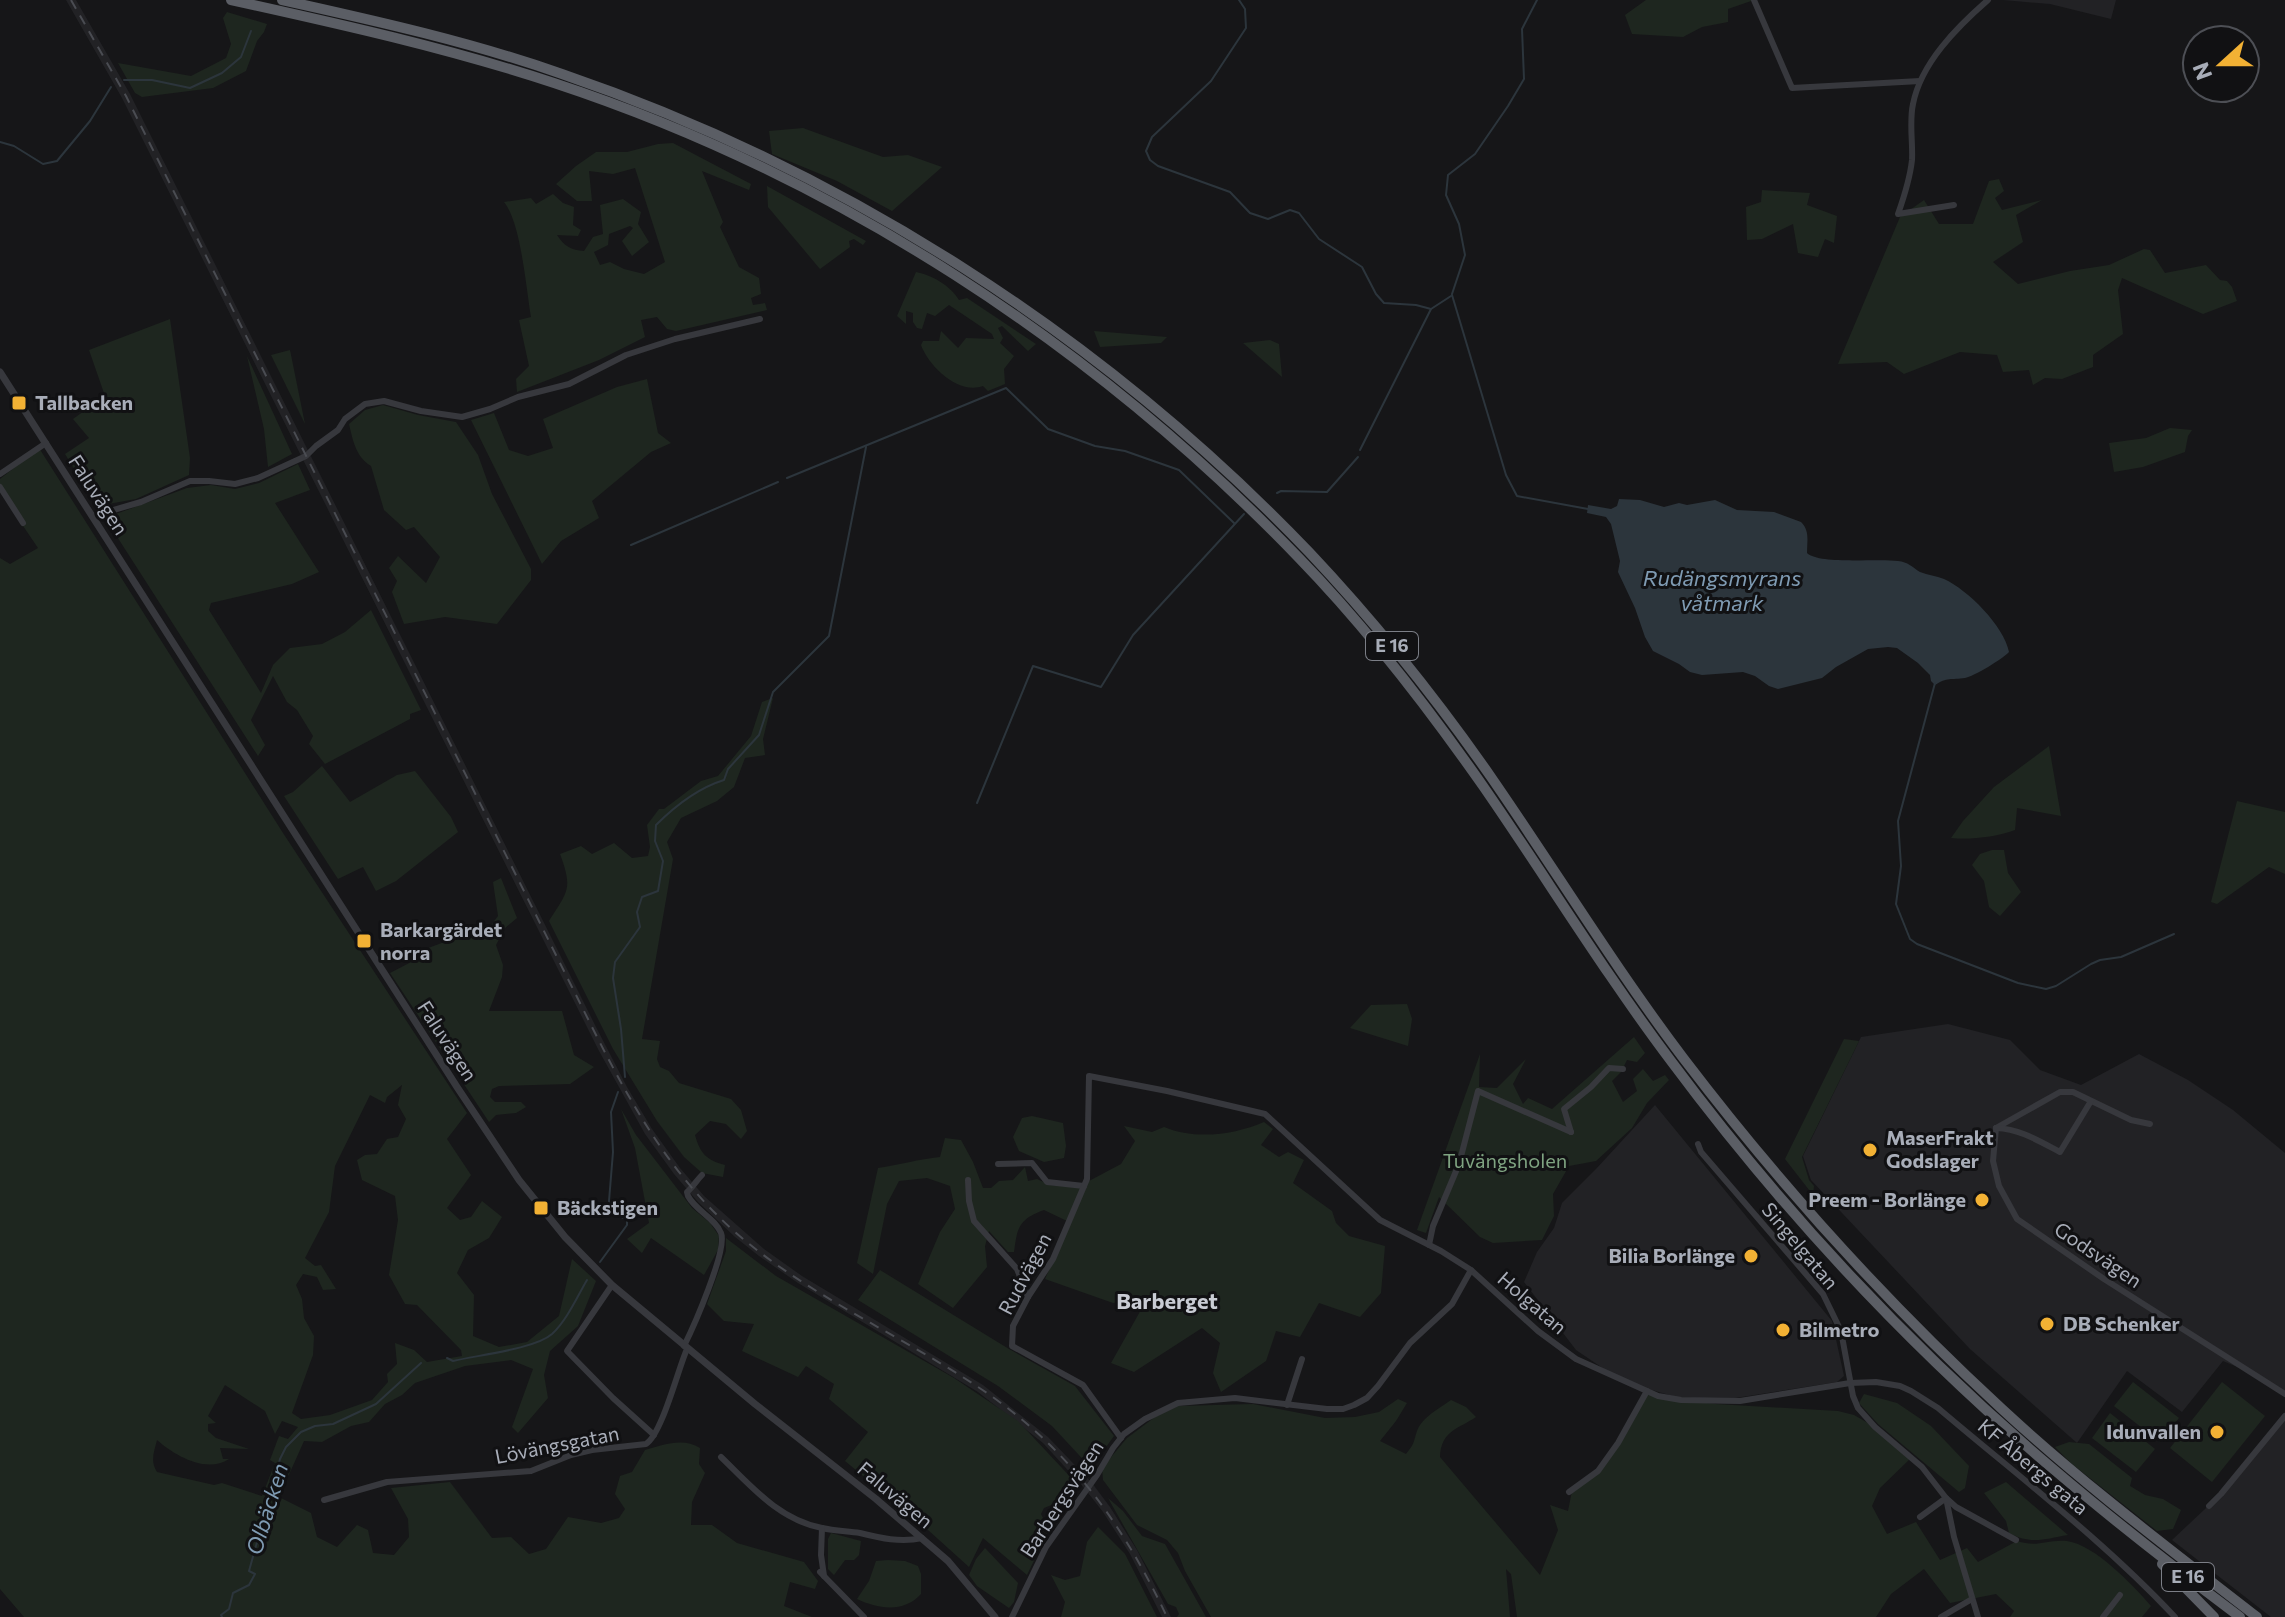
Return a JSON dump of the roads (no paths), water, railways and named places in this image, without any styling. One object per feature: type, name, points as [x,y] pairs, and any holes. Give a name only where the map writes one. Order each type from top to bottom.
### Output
[{"type":"highway","name":"E 16","points":[[231,0],[361,29],[495,64],[693,136],[836,205],[947,270],[1070,354],[1133,403],[1259,517],[1380,649],[1475,775],[1671,1061],[1819,1241],[1947,1374],[2049,1466],[2240,1617]]},
{"type":"highway","name":"E 16","points":[[282,0],[430,35],[559,72],[696,125],[776,161],[842,195],[955,261],[1066,337],[1141,396],[1267,510],[1330,575],[1389,643],[1459,733],[1681,1055],[1767,1165],[1828,1234],[1909,1320],[2005,1412],[2130,1519],[2257,1617]]},
{"type":"highway","points":[[2135,1537],[2214,1617]]},
{"type":"street","points":[[1754,0],[1792,88],[1920,81]]},
{"type":"street","points":[[1954,205],[1898,214],[1912,161],[1912,106],[1920,81],[1941,49],[1964,21],[1988,0]]},
{"type":"street","points":[[93,516],[141,502],[190,481],[235,484],[258,478],[306,456],[365,404],[384,401],[462,417],[518,397],[569,384],[626,355],[675,339],[760,319]]},
{"type":"street","name":"Faluvägen","points":[[0,372],[498,1150],[565,1237],[612,1285],[922,1538],[948,1561],[995,1617]]},
{"type":"street","points":[[0,474],[46,443]]},
{"type":"street","points":[[0,487],[23,523]]},
{"type":"street","points":[[1429,1245],[1433,1226],[1459,1164],[1478,1091],[1571,1132],[1564,1109],[1609,1068],[1623,1069]]},
{"type":"street","name":"Holgatan","points":[[1089,1076],[1265,1114],[1380,1220],[1471,1270],[1561,1349],[1586,1364],[1658,1396],[1726,1401],[1850,1383]]},
{"type":"street","name":"Rudvägen","points":[[1089,1076],[1087,1179],[1053,1259],[1013,1326],[1012,1346],[1083,1385],[1121,1438]]},
{"type":"street","points":[[1996,1128],[2060,1092],[2073,1092],[2131,1120],[2150,1124]]},
{"type":"street","points":[[1996,1128],[2027,1134],[2060,1152],[2091,1101]]},
{"type":"street","name":"Godsvägen","points":[[1996,1128],[1993,1161],[1999,1186],[2017,1219],[2104,1279],[2285,1394]]},
{"type":"street","name":"Singelgatan","points":[[1698,1144],[1701,1152],[1823,1294],[1841,1331],[1850,1383]]},
{"type":"street","points":[[998,1164],[1032,1163],[1047,1182],[1084,1186]]},
{"type":"street","points":[[612,1285],[567,1351],[654,1435],[722,1249],[721,1231],[688,1196],[687,1192],[702,1175]]},
{"type":"street","points":[[968,1180],[974,1221],[1017,1269],[1028,1297]]},
{"type":"street","name":"Barbergsvägen","points":[[1012,1617],[1046,1547],[1121,1438],[1145,1419],[1178,1403],[1235,1398],[1343,1409],[1367,1398],[1410,1343],[1452,1304],[1471,1270]]},
{"type":"street","points":[[1287,1405],[1302,1359]]},
{"type":"street","name":"KF Åbergs gata","points":[[1850,1383],[1876,1382],[1900,1386],[1938,1408],[2098,1542],[2175,1617]]},
{"type":"street","points":[[1850,1383],[1862,1414],[1922,1467],[1946,1498],[1956,1507],[2016,1540]]},
{"type":"street","points":[[1569,1492],[1598,1471],[1618,1443],[1647,1391]]},
{"type":"street","points":[[2209,1506],[2285,1416]]},
{"type":"street","name":"Lövängsgatan","points":[[324,1500],[387,1482],[531,1471],[571,1455],[646,1444],[654,1435]]},
{"type":"street","points":[[721,1457],[784,1515],[822,1528],[910,1541],[922,1538]]},
{"type":"street","points":[[1920,1517],[1946,1498]]},
{"type":"street","points":[[1946,1498],[1954,1537],[1978,1617]]},
{"type":"street","points":[[822,1528],[822,1574],[864,1617]]},
{"type":"street","points":[[2103,1617],[2120,1595]]},
{"type":"street","points":[[1941,1617],[1972,1599]]},
{"type":"water","name":"Rudängsmyrans våtmark","points":[[1619,499],[1640,500],[1664,507],[1715,500],[1737,510],[1774,512],[1804,525],[1807,553],[1814,557],[1905,562],[1920,572],[1944,579],[1974,600],[1993,620],[2009,652],[1969,677],[1935,685],[1918,663],[1897,648],[1888,647],[1868,649],[1822,678],[1778,689],[1743,672],[1702,675],[1690,672],[1653,651],[1618,572],[1620,561],[1611,524],[1606,517],[1587,513],[1588,505],[1611,509],[1617,506]]},
{"type":"waterway","points":[[1239,0],[1245,9],[1246,28],[1211,81],[1152,137],[1146,151],[1150,160],[1158,166],[1230,192],[1250,213],[1268,219],[1290,210],[1299,213],[1319,239],[1362,267],[1384,303],[1431,309]]},
{"type":"waterway","points":[[1452,294],[1465,255],[1459,224],[1446,195],[1448,175],[1475,154],[1524,79],[1522,29],[1537,0]]},
{"type":"waterway","points":[[124,80],[152,80],[190,88],[222,73],[241,57],[251,31]]},
{"type":"waterway","points":[[0,142],[14,146],[43,164],[57,161],[90,121],[111,87]]},
{"type":"waterway","points":[[1452,295],[1506,475],[1517,496],[1588,509]]},
{"type":"waterway","points":[[1360,450],[1431,309],[1451,296]]},
{"type":"waterway","points":[[787,478],[1006,388],[1048,429],[1179,470],[1234,523]]},
{"type":"waterway","points":[[625,1077],[613,978],[615,962],[640,927],[637,912],[642,897],[658,891],[663,861],[655,841],[656,825],[687,798],[724,780],[728,769],[759,735],[773,692],[829,636],[866,447]]},
{"type":"waterway","points":[[1277,493],[1327,492],[1358,457]]},
{"type":"waterway","points":[[631,545],[778,482]]},
{"type":"waterway","points":[[977,803],[1033,666],[1101,687],[1133,635],[1244,514]]},
{"type":"waterway","points":[[1935,683],[1898,821],[1901,866],[1896,904],[1910,939],[2018,983],[2046,989],[2100,960],[2121,957],[2174,934]]},
{"type":"waterway","points":[[600,1262],[627,1225],[627,1219],[616,1215],[609,1201],[613,1152],[611,1112],[618,1092]]},
{"type":"waterway","points":[[447,1358],[453,1361],[491,1354],[544,1339],[562,1322],[587,1280]]},
{"type":"waterway","name":"Olbäcken","points":[[222,1617],[229,1609],[233,1593],[249,1585],[255,1574],[249,1571],[286,1447],[301,1432],[315,1426],[333,1424],[376,1404],[421,1363]]},
{"type":"railway","points":[[71,0],[126,96],[593,1029],[654,1138],[712,1210],[763,1255],[824,1296],[981,1389],[1041,1436],[1112,1519],[1167,1617]]},
{"type":"place","name":"Tallbacken","points":[[19,403]]},
{"type":"place","name":"Barkargärdet norra","points":[[364,941]]},
{"type":"place","name":"MaserFrakt Godslager","points":[[1870,1150]]},
{"type":"place","name":"Preem - Borlänge","points":[[1982,1200]]},
{"type":"place","name":"Bäckstigen","points":[[541,1208]]},
{"type":"place","name":"Bilia Borlänge","points":[[1751,1256]]},
{"type":"place","name":"DB Schenker","points":[[2047,1324]]},
{"type":"place","name":"Bilmetro","points":[[1783,1330]]},
{"type":"place","name":"Idunvallen","points":[[2217,1432]]},
{"type":"district","name":"Barberget","points":[[1167,1301]]},
{"type":"park label","name":"Tuvängsholen","points":[[1505,1161]]}]
